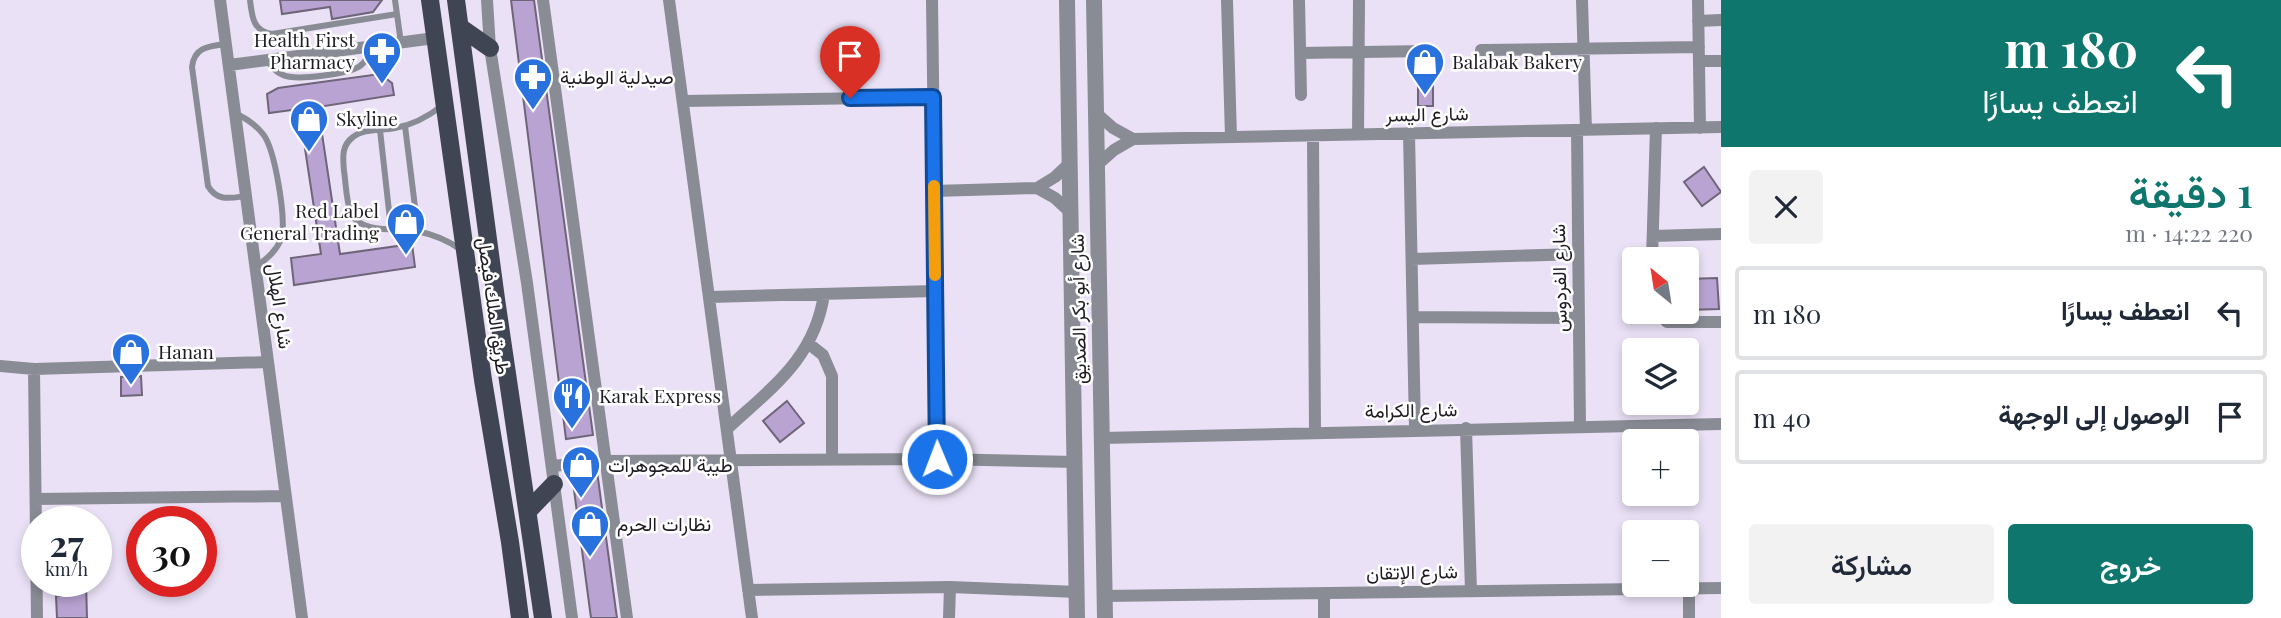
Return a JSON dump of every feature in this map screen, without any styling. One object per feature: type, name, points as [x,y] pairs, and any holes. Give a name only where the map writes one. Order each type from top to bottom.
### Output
[{"type":"main road","name":"طريق الملك فيصل","points":[[430,0],[520,618]]},
{"type":"main road","name":"طريق الملك فيصل","points":[[458,2],[496,299],[544,618]]},
{"type":"main road","points":[[460,27],[490,48]]},
{"type":"main road","points":[[528,511],[554,484]]},
{"type":"street","name":"شارع الهلال","points":[[220,0],[302,618]]},
{"type":"street","points":[[487,0],[490,48],[527,283],[572,618]]},
{"type":"street","points":[[543,0],[627,618]]},
{"type":"street","points":[[669,0],[752,618]]},
{"type":"street","points":[[932,0],[937,459]]},
{"type":"street","name":"شارع أبو بكر الصديق","points":[[1067,0],[1077,618]]},
{"type":"street","name":"شارع أبو بكر الصديق","points":[[1094,0],[1105,618]]},
{"type":"street","points":[[1227,0],[1231,137]]},
{"type":"street","points":[[1299,0],[1301,95]]},
{"type":"street","points":[[1358,134],[1359,0]]},
{"type":"street","name":"شارع الفردوس","points":[[1580,426],[1578,254],[1582,0]]},
{"type":"street","points":[[1698,0],[1700,128]]},
{"type":"street","points":[[1698,20],[1721,20]]},
{"type":"street","points":[[229,65],[435,38]]},
{"type":"street","points":[[1481,50],[1699,47]]},
{"type":"street","points":[[1300,53],[1426,51]]},
{"type":"street","points":[[1699,61],[1721,61]]},
{"type":"street","points":[[683,101],[933,97]]},
{"type":"street","points":[[1096,113],[1113,128],[1133,139]]},
{"type":"street","name":"شارع اليسر","points":[[1133,139],[1721,127]]},
{"type":"street","points":[[1653,247],[1656,128]]},
{"type":"street","points":[[1409,133],[1415,429]]},
{"type":"street","points":[[1313,136],[1315,431]]},
{"type":"street","points":[[1097,165],[1114,150],[1133,139]]},
{"type":"street","points":[[934,191],[1037,188],[1055,177],[1070,163]]},
{"type":"street","points":[[1037,188],[1055,198],[1070,212]]},
{"type":"street","points":[[1653,236],[1721,234]]},
{"type":"street","points":[[1412,259],[1578,254]]},
{"type":"street","points":[[710,297],[935,291]]},
{"type":"street","points":[[727,429],[785,375],[809,344],[819,320],[824,294]]},
{"type":"street","points":[[1413,317],[1579,318]]},
{"type":"street","points":[[1699,321],[1721,321]]},
{"type":"street","points":[[809,344],[823,355],[832,376],[832,460]]},
{"type":"street","points":[[0,366],[34,369],[268,362]]},
{"type":"street","points":[[34,369],[37,618]]},
{"type":"street","name":"شارع الكرامة","points":[[1102,438],[1315,431],[1721,424]]},
{"type":"street","points":[[1466,428],[1471,591]]},
{"type":"street","points":[[552,466],[606,461],[937,459],[1074,462]]},
{"type":"street","points":[[36,499],[286,496]]},
{"type":"street","points":[[748,590],[950,587],[1077,592]]},
{"type":"street","points":[[949,618],[950,587]]},
{"type":"street","name":"شارع الإتقان","points":[[1699,589],[1721,588]]},
{"type":"street","name":"شارع الإتقان","points":[[1104,596],[1622,590]]},
{"type":"street","points":[[1324,593],[1324,618]]},
{"type":"street","points":[[1689,597],[1689,618]]},
{"type":"lane","points":[[250,0],[255,24],[262,32],[272,34],[397,14]]},
{"type":"lane","points":[[395,0],[401,43]]},
{"type":"lane","points":[[226,44],[205,47],[196,53],[192,67],[195,93],[210,190],[220,198],[246,196]]},
{"type":"lane","points":[[268,60],[274,70],[290,78],[345,72],[360,66],[368,57],[372,46]]},
{"type":"lane","points":[[444,104],[430,115],[405,126],[355,135],[346,145],[342,156],[350,209],[354,218],[367,226],[418,231],[443,239],[465,252]]},
{"type":"lane","points":[[235,113],[263,134],[275,160],[282,234],[273,253],[256,267]]},
{"type":"lane","points":[[405,126],[418,231]]},
{"type":"lane","points":[[380,130],[391,229]]},
{"type":"building","points":[[280,0],[382,0],[373,12],[332,19],[330,7],[282,14]]},
{"type":"building","points":[[511,0],[534,0],[593,435],[566,439]]},
{"type":"building","points":[[380,74],[392,83],[394,95],[318,107],[340,254],[412,244],[415,267],[294,285],[291,258],[321,254],[299,109],[269,113],[267,94],[278,88]]},
{"type":"building","name":"Balabak Bakery","points":[[1418,86],[1433,86],[1433,106],[1418,106]]},
{"type":"building","points":[[1704,167],[1721,192],[1702,206],[1684,182]]},
{"type":"building","points":[[1717,278],[1719,309],[1699,310],[1699,279]]},
{"type":"building","name":"Hanan","points":[[141,376],[142,395],[121,396],[121,377]]},
{"type":"building","points":[[787,401],[804,423],[780,442],[763,421]]},
{"type":"building","points":[[597,471],[617,618],[591,618],[572,475]]},
{"type":"building","points":[[56,597],[86,597],[87,618],[57,618]]},
{"type":"slow traffic","points":[[934,186],[935,275]]},
{"type":"place","name":"Health First Pharmacy","points":[[382,85]]},
{"type":"place","name":"Balabak Bakery","points":[[1425,96]]},
{"type":"place","name":"صيدلية الوطنية","points":[[533,111]]},
{"type":"place","name":"Skyline","points":[[309,153]]},
{"type":"place","name":"Red Label General Trading","points":[[406,256]]},
{"type":"place","name":"Hanan","points":[[131,386]]},
{"type":"place","name":"Karak Express","points":[[572,430]]},
{"type":"place","name":"طيبة للمجوهرات","points":[[581,499]]},
{"type":"place","name":"نظارات الحرم","points":[[590,558]]},
{"type":"route","points":[[850,98],[933,97],[937,459]]}]
